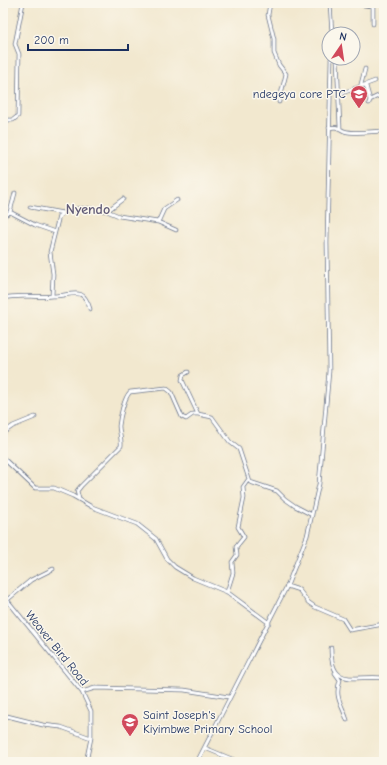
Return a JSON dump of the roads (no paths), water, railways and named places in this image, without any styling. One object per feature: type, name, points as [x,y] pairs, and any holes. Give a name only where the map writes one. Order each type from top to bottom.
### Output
[{"type":"street","points":[[3,120],[13,120],[18,116],[19,54],[15,44],[23,3]]},
{"type":"street","points":[[270,3],[268,15],[274,39],[274,53],[279,65],[286,74],[279,102]]},
{"type":"street","points":[[330,3],[332,26]]},
{"type":"street","points":[[344,3],[372,6],[372,24]]},
{"type":"street","points":[[197,762],[229,697],[288,586],[304,544],[312,515],[323,456],[329,371],[327,243],[331,66]]},
{"type":"street","points":[[337,66],[340,128]]},
{"type":"street","points":[[360,88],[366,69]]},
{"type":"street","points":[[338,97],[345,92],[366,86],[375,81]]},
{"type":"street","points":[[366,86],[369,101],[384,93]]},
{"type":"street","points":[[329,128],[336,127],[345,131],[384,131]]},
{"type":"street","points":[[3,216],[10,212],[15,193]]},
{"type":"street","points":[[107,211],[123,199]]},
{"type":"street","points":[[158,222],[164,209],[177,200]]},
{"type":"street","points":[[30,207],[63,213]]},
{"type":"street","points":[[52,296],[53,274],[50,252],[58,217],[63,213],[75,208],[107,211],[118,216],[158,222],[176,230]]},
{"type":"street","points":[[10,212],[35,225],[55,232]]},
{"type":"street","points":[[3,298],[14,296],[42,298],[82,293],[86,296],[90,308]]},
{"type":"street","points":[[188,372],[182,375],[182,380],[198,414]]},
{"type":"street","points":[[79,499],[77,491],[121,446],[119,427],[120,418],[124,400],[130,392],[166,388],[171,392],[182,418],[186,419],[193,414],[212,417],[230,442],[239,449],[248,480],[251,483],[277,491],[290,503],[312,515]]},
{"type":"street","points":[[3,433],[13,426],[35,418]]},
{"type":"street","points":[[3,458],[34,488],[54,488],[102,511],[137,524],[156,539],[168,559],[175,567],[193,578],[227,592],[269,624]]},
{"type":"street","points":[[227,592],[233,573],[232,562],[237,554],[236,546],[244,537],[238,527],[243,504],[243,487],[248,480]]},
{"type":"street","points":[[7,600],[31,580],[53,569]]},
{"type":"street","points":[[288,586],[299,590],[308,602],[315,607],[343,619],[350,630],[384,624]]},
{"type":"street","name":"Weaver Bird Road","points":[[3,595],[82,692],[91,711],[91,738],[86,762]]},
{"type":"street","points":[[331,648],[331,661],[334,672],[340,680],[336,690],[338,699],[347,720]]},
{"type":"street","points":[[334,672],[346,679],[384,678]]},
{"type":"street","points":[[82,692],[95,688],[184,690],[229,697]]},
{"type":"street","points":[[3,715],[43,725],[61,727],[91,738]]},
{"type":"street","points":[[205,748],[239,762]]},
{"type":"place","name":"ndegeya core PTC","points":[[359,109]]},
{"type":"place","name":"Saint Joseph's Kiyimbwe Primary School","points":[[130,737]]},
{"type":"district","name":"Nyendo","points":[[88,209]]}]
